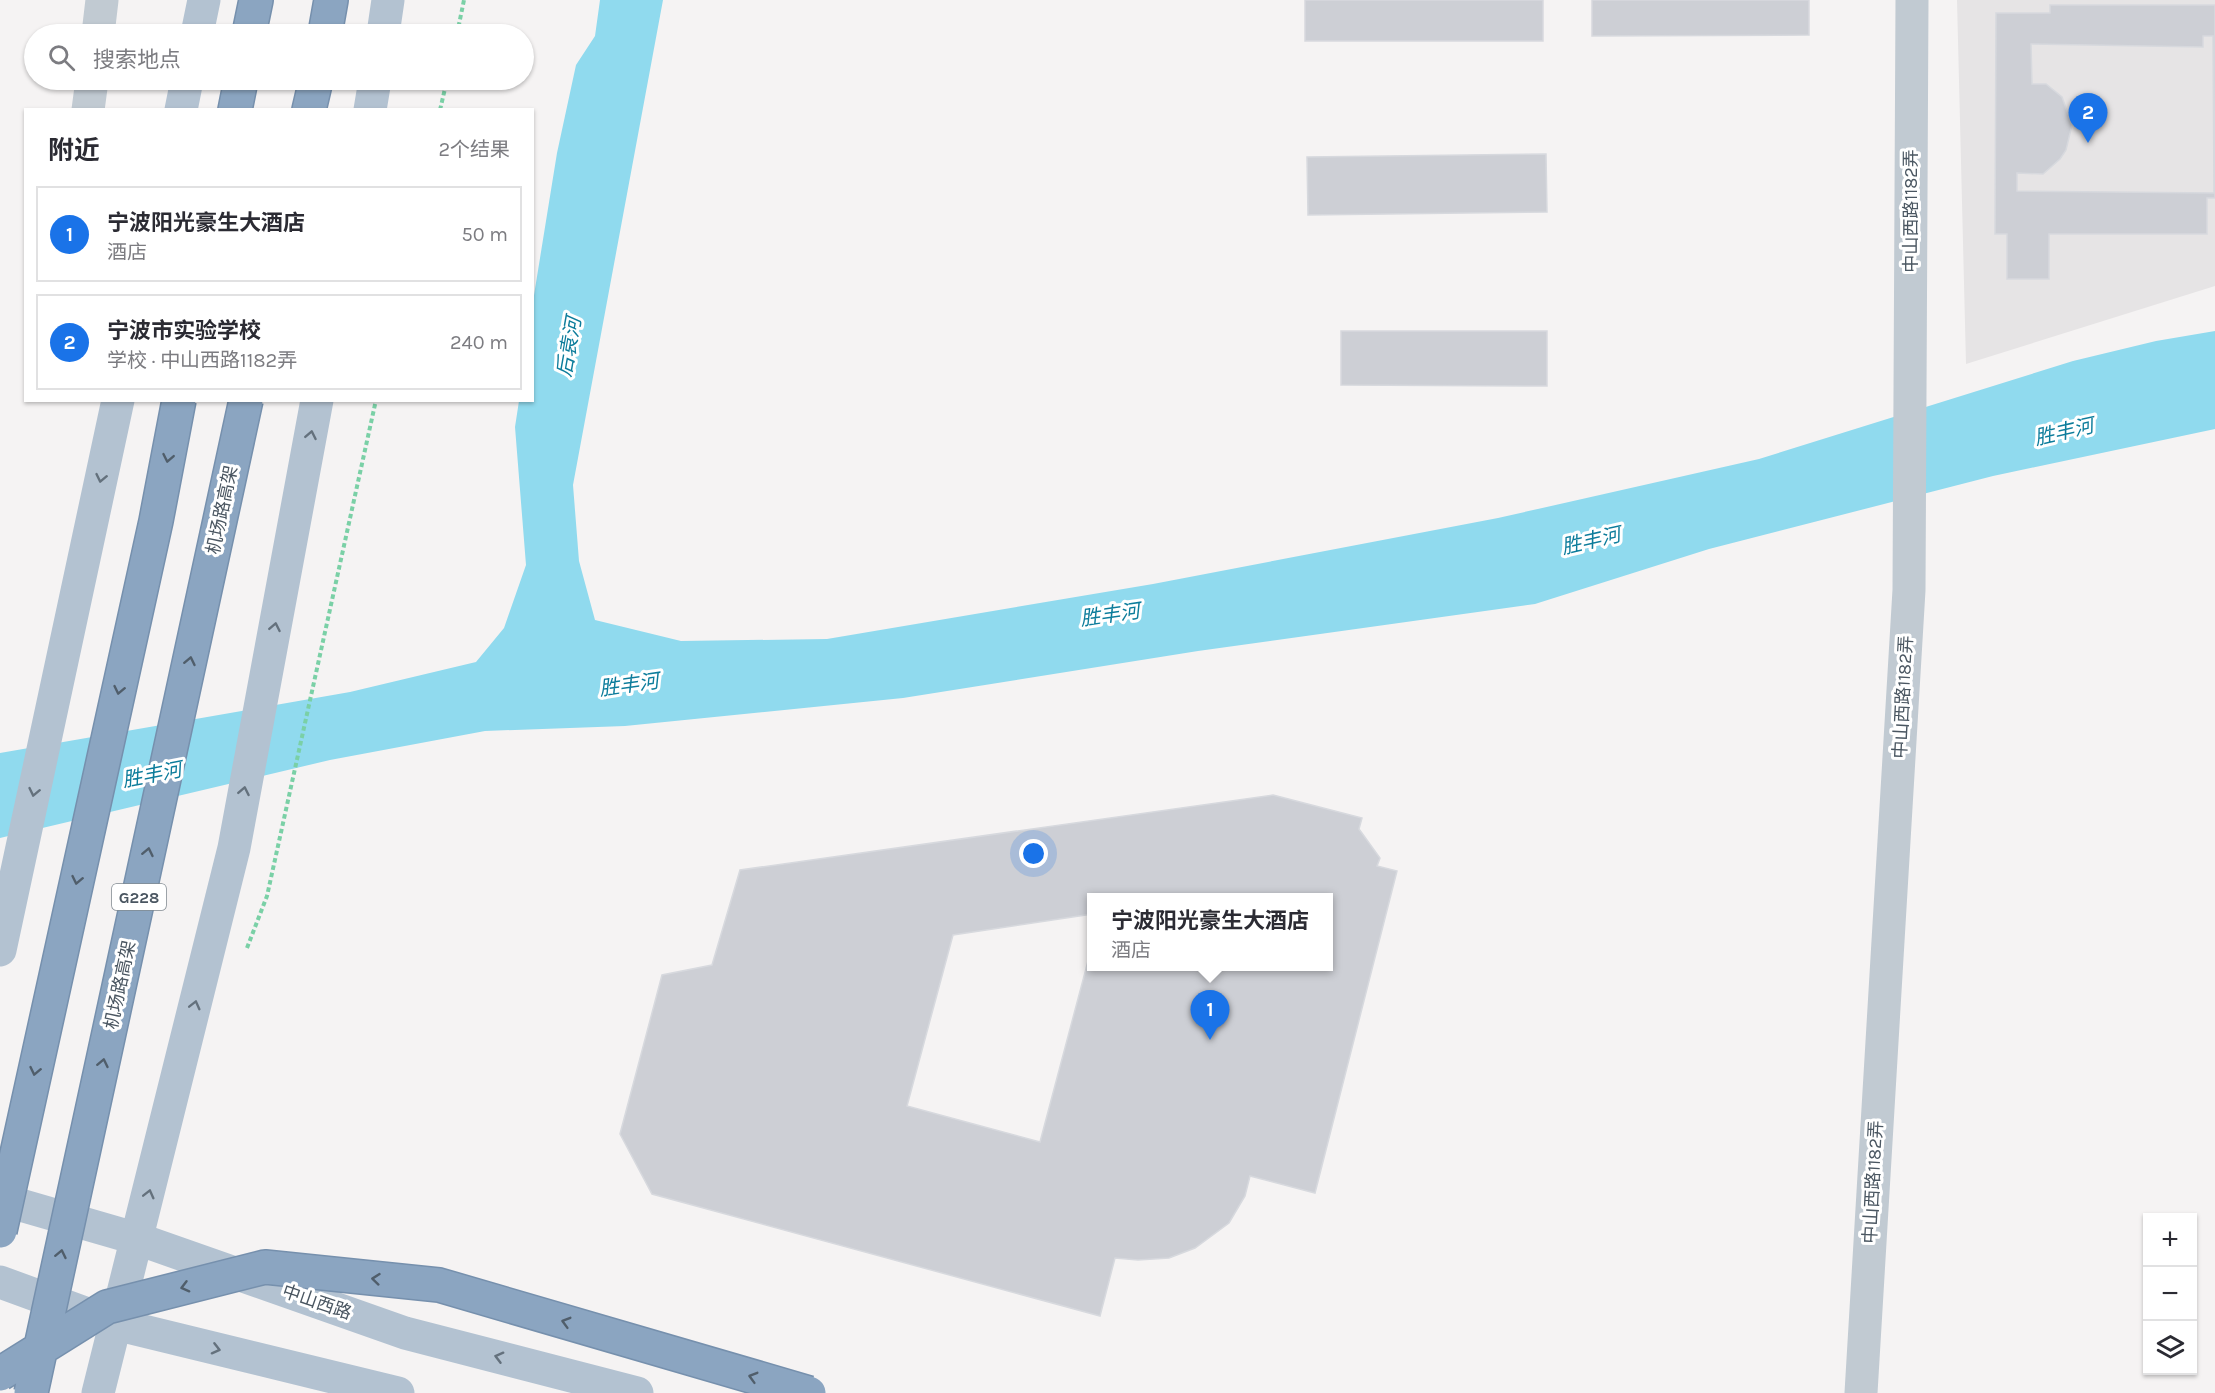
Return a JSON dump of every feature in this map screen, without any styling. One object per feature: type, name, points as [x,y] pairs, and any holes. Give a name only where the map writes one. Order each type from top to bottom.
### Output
[{"type":"highway","points":[[251,24],[256,0]]},
{"type":"highway","points":[[327,24],[331,0]]},
{"type":"highway","points":[[235,108],[239,90]]},
{"type":"highway","points":[[309,108],[314,90]]},
{"type":"highway","points":[[0,1231],[156,521],[179,402]]},
{"type":"highway","name":"机场路高架","points":[[31,1393],[246,402]]},
{"type":"highway","points":[[0,1374],[107,1307],[265,1267],[439,1286],[809,1393]]},
{"type":"main road","points":[[199,24],[204,0]]},
{"type":"main road","points":[[384,24],[388,0]]},
{"type":"main road","points":[[181,108],[185,90]]},
{"type":"main road","points":[[370,108],[373,90]]},
{"type":"main road","points":[[0,950],[118,402]]},
{"type":"main road","points":[[98,1393],[234,848],[317,402]]},
{"type":"main road","name":"中山西路","points":[[0,1199],[138,1239],[405,1333],[637,1393]]},
{"type":"main road","points":[[0,1282],[116,1324],[398,1393]]},
{"type":"street","points":[[99,24],[102,0]]},
{"type":"street","name":"中山西路1182弄","points":[[1861,1393],[1909,590],[1912,0]]},
{"type":"street","points":[[88,108],[91,90]]},
{"type":"path","points":[[459,24],[465,0]]},
{"type":"path","points":[[440,108],[445,90]]},
{"type":"path","points":[[282,827],[376,402]]},
{"type":"shaded area","points":[[1957,0],[2215,0],[2215,286],[1966,364]]},
{"type":"water","points":[[600,0],[663,0],[573,485],[579,561],[595,620],[681,641],[827,639],[1153,584],[1498,518],[1759,459],[2073,361],[2156,341],[2215,331],[2215,429],[1993,476],[1709,549],[1535,604],[1198,651],[903,698],[625,726],[485,731],[330,760],[0,838],[0,753],[350,692],[476,662],[504,628],[526,565],[515,427],[519,402],[534,402],[534,296],[557,153],[576,65],[595,36]]},
{"type":"building","points":[[1305,0],[1543,0],[1543,41],[1305,41]]},
{"type":"building","points":[[1592,0],[1809,0],[1809,35],[1592,36]]},
{"type":"building","points":[[2050,5],[2215,5],[2215,198],[2207,198],[2207,234],[2049,234],[2049,279],[2007,279],[2007,234],[1995,234],[1996,13],[2050,13]],"holes":[[[2203,36],[2213,36],[2214,193],[2017,191],[2017,173],[2043,174],[2060,159],[2066,150],[2072,125],[2062,97],[2046,84],[2032,84],[2031,44],[2203,47]]]},
{"type":"building","points":[[1546,154],[1547,212],[1308,215],[1307,157]]},
{"type":"building","points":[[1341,331],[1547,331],[1547,386],[1341,385]]},
{"type":"building","points":[[1273,795],[1362,818],[1359,829],[1380,858],[1377,866],[1397,871],[1315,1193],[1250,1176],[1245,1196],[1229,1223],[1195,1248],[1169,1258],[1138,1260],[1115,1258],[1100,1316],[652,1194],[620,1134],[662,975],[712,965],[740,870]],"holes":[[[1087,893],[1333,893],[1333,971],[1087,971],[1087,965],[1040,1142],[907,1106],[953,935],[1087,915]]]},
{"type":"place","name":"宁波市实验学校","points":[[2088,143]]},
{"type":"place","name":"宁波阳光豪生大酒店","points":[[1210,1040]]},
{"type":"water label","name":"后袁河","points":[[569,347]]},
{"type":"water label","name":"胜丰河","points":[[2064,432]]},
{"type":"water label","name":"胜丰河","points":[[1591,541]]},
{"type":"water label","name":"胜丰河","points":[[1110,615]]},
{"type":"water label","name":"胜丰河","points":[[629,685]]},
{"type":"water label","name":"胜丰河","points":[[152,775]]}]
